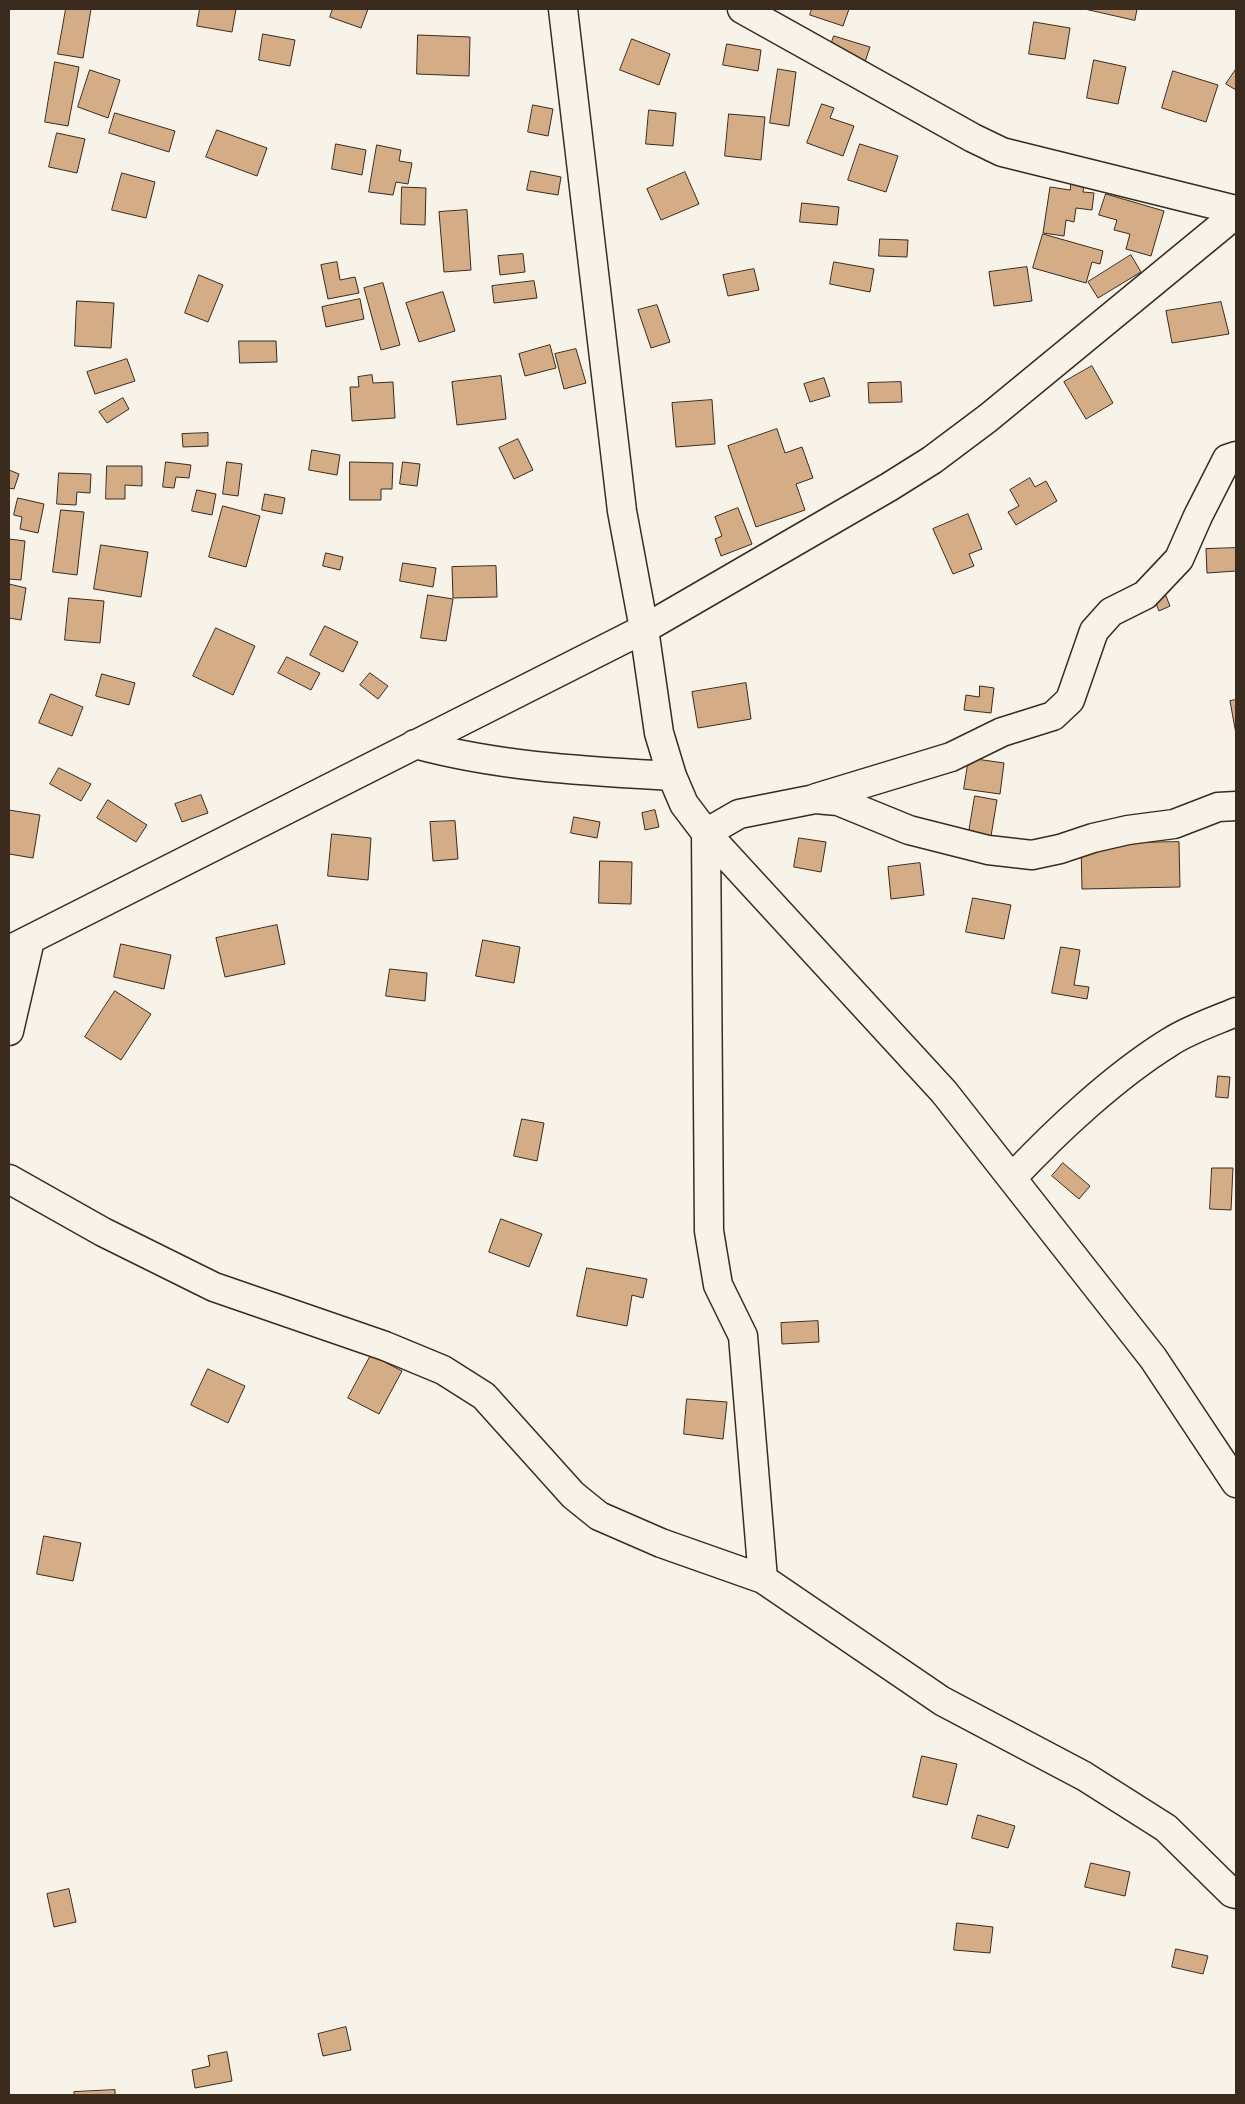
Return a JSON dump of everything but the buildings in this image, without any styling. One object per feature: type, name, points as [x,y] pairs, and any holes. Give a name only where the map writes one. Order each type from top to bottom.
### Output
[{"type":"street","points":[[563,9],[622,511],[644,628],[659,733],[672,776],[684,804],[706,833],[944,1092],[1153,1358],[1236,1483]]},
{"type":"street","points":[[742,9],[973,138],[1002,152],[1236,210]]},
{"type":"street","points":[[9,1031],[19,945],[644,628],[889,487],[932,460],[988,418],[1236,214]]},
{"type":"street","points":[[706,833],[739,814],[814,799],[951,757],[1002,732],[1053,716],[1070,700],[1094,631],[1111,612],[1145,595],[1178,559],[1227,460],[1236,456]]},
{"type":"street","points":[[415,744],[542,768],[672,776]]},
{"type":"street","points":[[814,799],[838,801],[909,830],[988,850],[1032,855],[1128,830],[1174,824],[1218,807],[1236,806]]},
{"type":"street","points":[[706,833],[709,1231],[718,1285],[743,1336],[763,1579]]},
{"type":"street","points":[[1012,1178],[1043,1146],[1126,1074],[1171,1041],[1236,1012]]},
{"type":"street","points":[[9,1179],[103,1232],[214,1287],[385,1346],[443,1370],[484,1396],[573,1495],[599,1516],[661,1543],[763,1579],[942,1701],[1084,1776],[1166,1828],[1232,1893],[1236,1894]]}]
